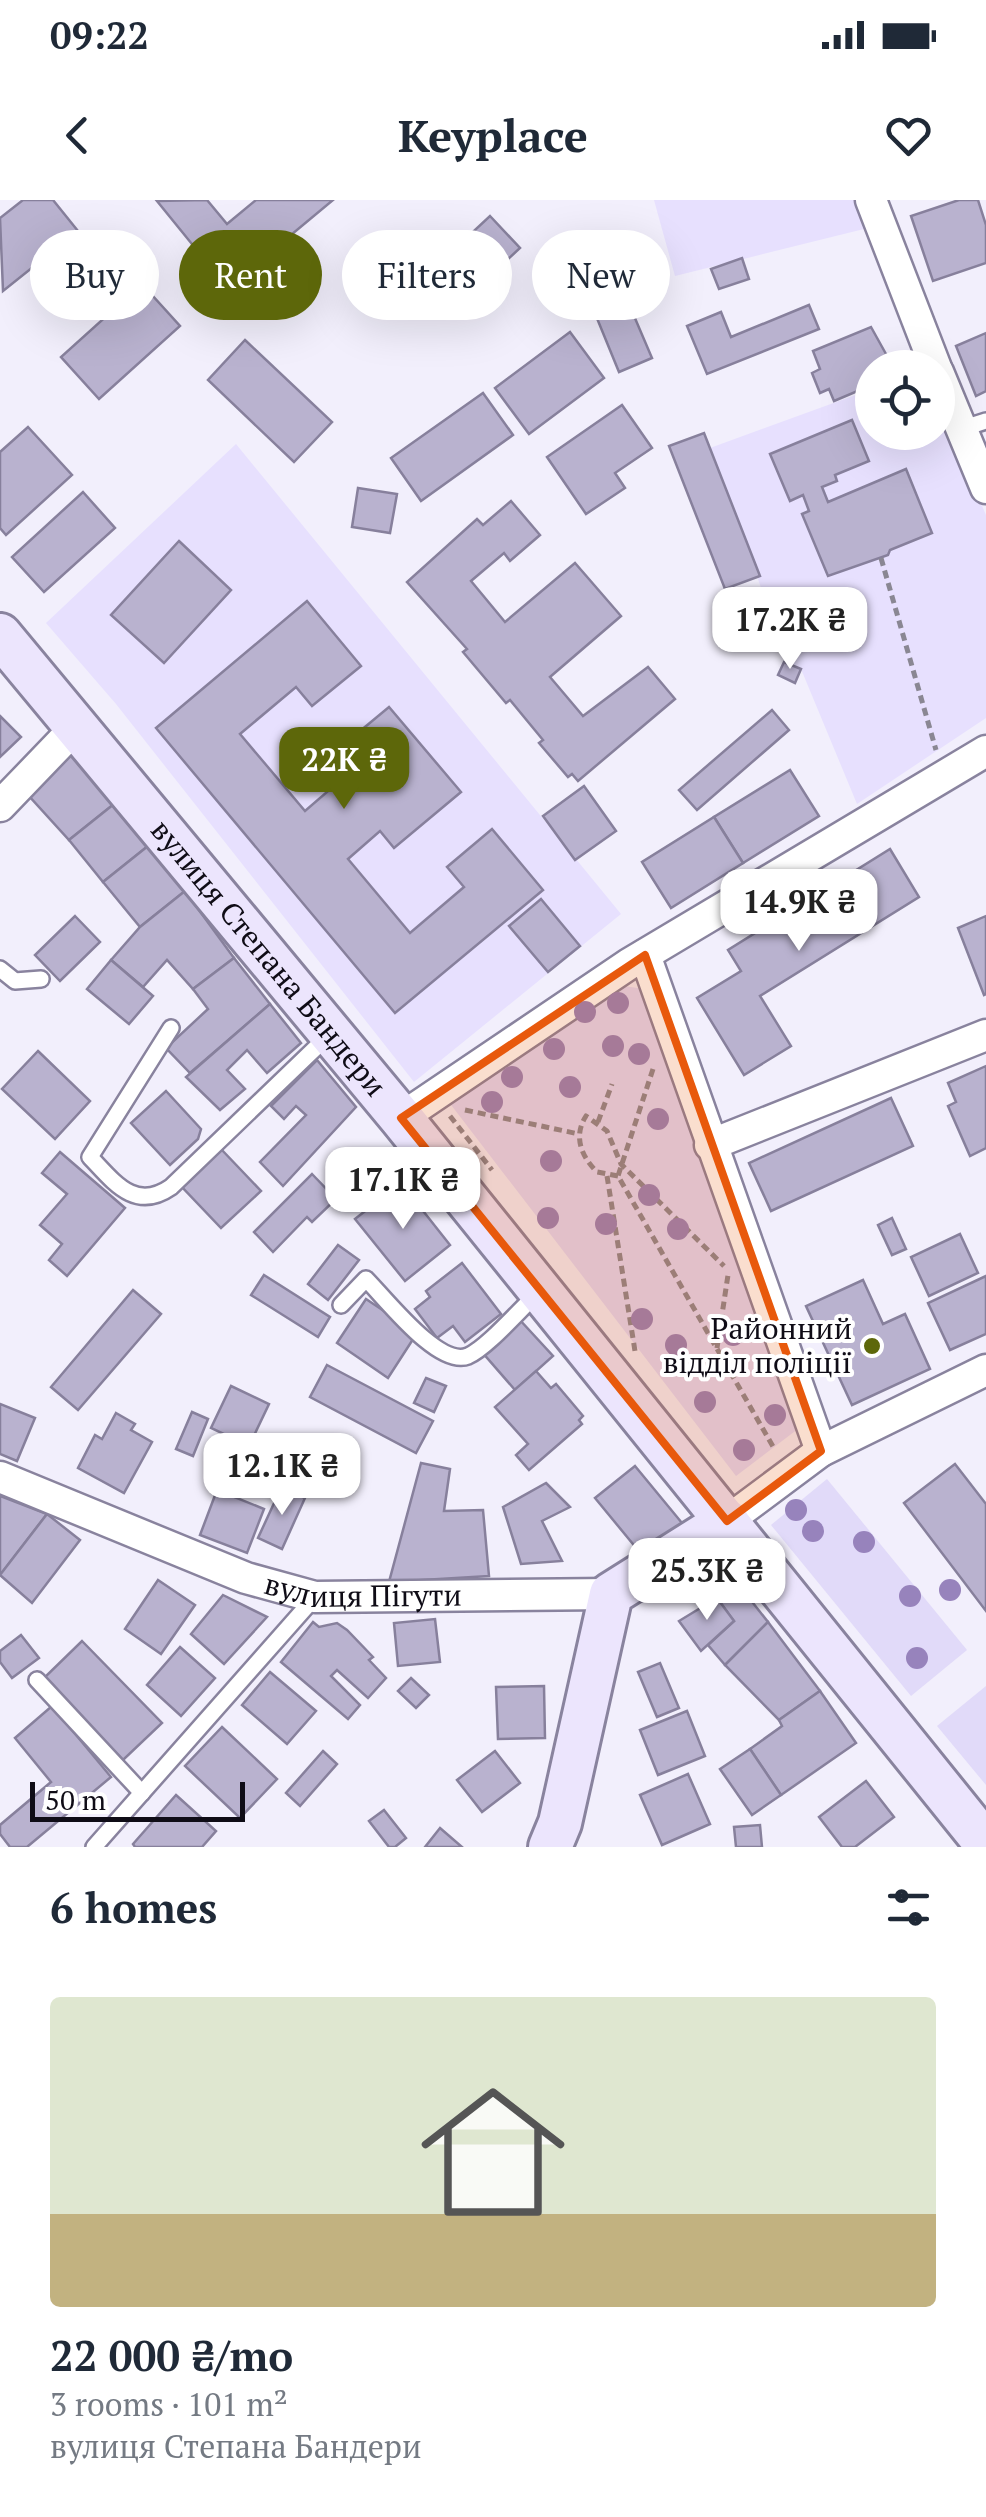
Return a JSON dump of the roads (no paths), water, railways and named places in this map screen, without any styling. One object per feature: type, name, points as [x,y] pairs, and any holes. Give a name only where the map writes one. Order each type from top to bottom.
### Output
[{"type":"street","points":[[871,200],[929,350]]},
{"type":"street","points":[[955,397],[974,425],[986,488]]},
{"type":"street","name":"вулиця Степана Бандери","points":[[0,635],[401,1118],[986,1844]]},
{"type":"street","points":[[0,806],[78,726]]},
{"type":"street","points":[[401,1118],[644,956],[986,751]]},
{"type":"street","points":[[644,956],[822,1451]]},
{"type":"street","points":[[710,1145],[986,1036]]},
{"type":"street","points":[[550,1847],[560,1823],[611,1594],[727,1521],[822,1451],[986,1370]]},
{"type":"street","name":"вулиця Пігути","points":[[0,1476],[246,1578],[315,1598],[611,1594]]},
{"type":"lane","points":[[0,970],[16,981],[42,980]]},
{"type":"lane","points":[[171,1028],[90,1158],[124,1192],[140,1198],[170,1187],[329,1035]]},
{"type":"lane","points":[[341,1306],[366,1279],[438,1352],[459,1358],[475,1352],[538,1292]]},
{"type":"lane","points":[[94,1847],[315,1598]]},
{"type":"lane","points":[[37,1680],[142,1793]]},
{"type":"place","name":"Районний відділ поліції","points":[[872,1346]]}]
